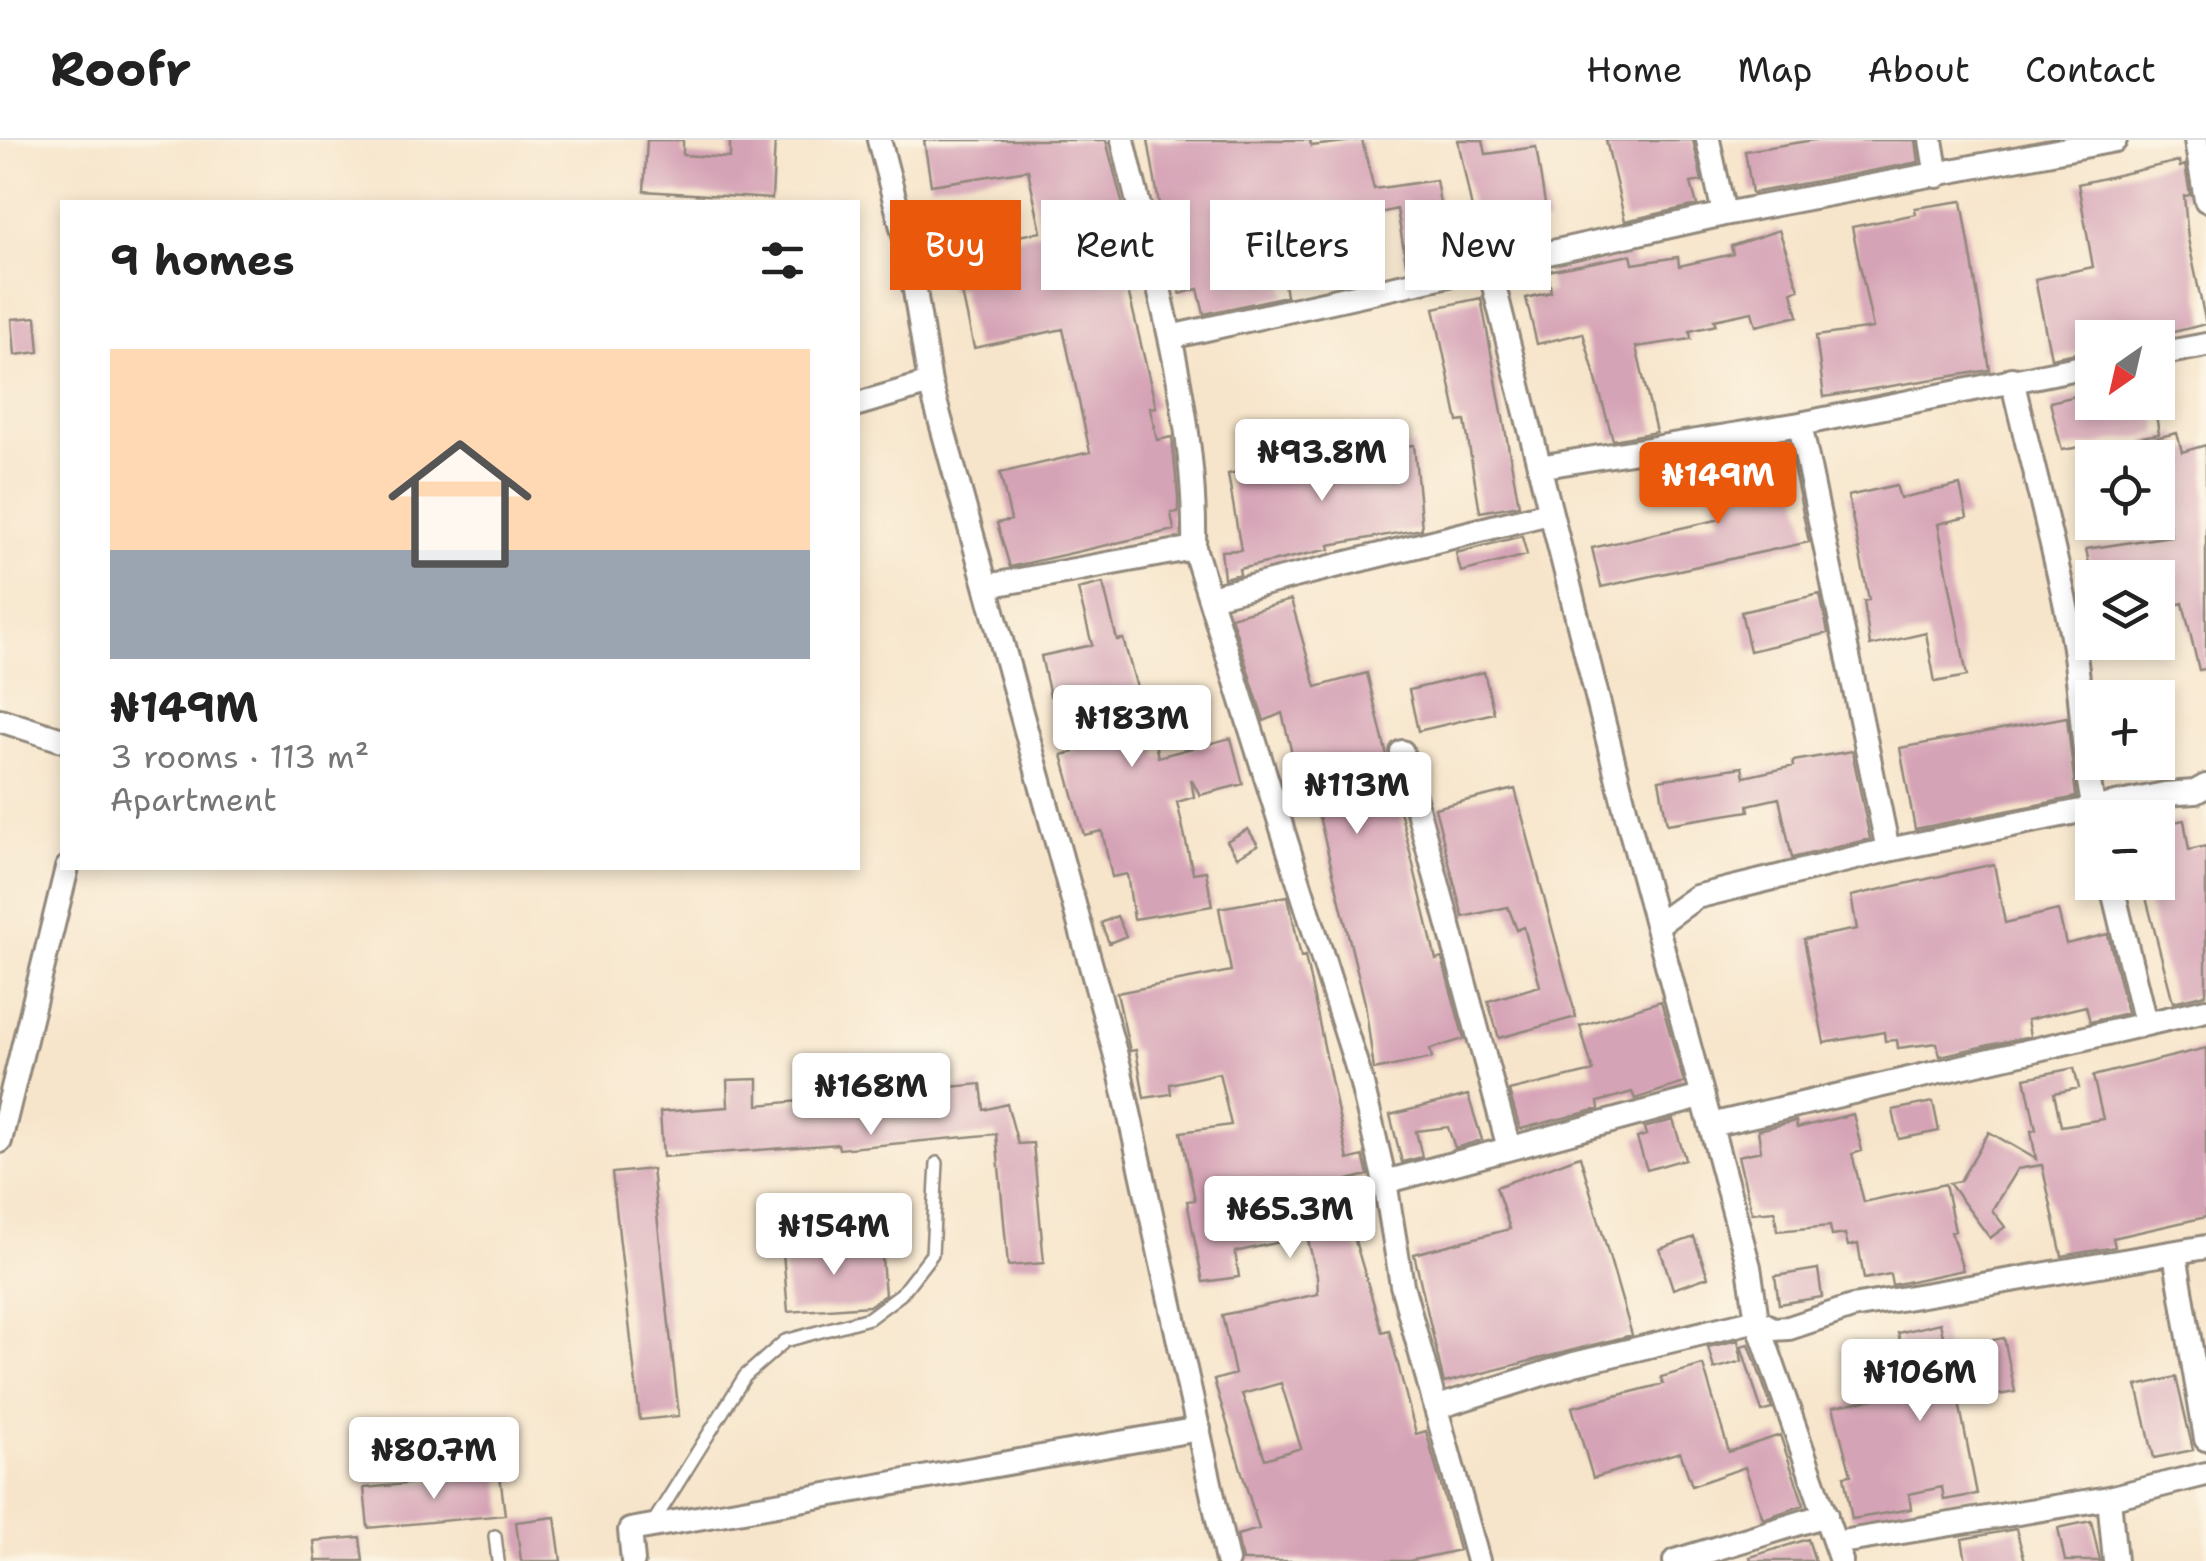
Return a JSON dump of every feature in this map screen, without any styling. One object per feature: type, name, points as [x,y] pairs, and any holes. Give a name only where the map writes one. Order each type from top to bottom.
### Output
[{"type":"street","points":[[880,140],[909,254],[930,383],[1120,1067],[1228,1561]]},
{"type":"street","points":[[1123,140],[1170,337],[1196,499],[1194,548],[1262,774],[1330,975],[1385,1182],[1402,1285],[1478,1561]]},
{"type":"street","points":[[1708,140],[1724,214]]},
{"type":"street","points":[[1931,140],[1937,176]]},
{"type":"street","points":[[1551,255],[1724,214],[2115,140]]},
{"type":"street","points":[[2196,140],[2206,200]]},
{"type":"street","points":[[1170,337],[1405,288]]},
{"type":"street","points":[[1495,290],[1758,1320],[1838,1552],[2109,1498],[2206,1474]]},
{"type":"street","points":[[2175,351],[2206,345]]},
{"type":"street","points":[[1538,467],[1800,424],[2075,368]]},
{"type":"street","points":[[2012,380],[2072,638],[2084,709],[2084,763],[2092,800]]},
{"type":"street","points":[[860,403],[930,383]]},
{"type":"street","points":[[1800,424],[1888,850]]},
{"type":"street","points":[[1210,597],[1549,513]]},
{"type":"street","points":[[987,586],[1194,548]]},
{"type":"street","points":[[0,720],[60,739]]},
{"type":"street","points":[[1402,752],[1509,1148]]},
{"type":"street","points":[[2144,800],[2195,792],[2206,786]]},
{"type":"street","points":[[1657,925],[1696,897],[1888,850],[2075,817]]},
{"type":"street","points":[[0,1141],[67,870]]},
{"type":"street","points":[[2116,900],[2146,1023]]},
{"type":"street","points":[[1711,1125],[2206,1010]]},
{"type":"street","points":[[1385,1182],[1700,1097]]},
{"type":"street","points":[[1438,1407],[1574,1364],[1758,1320],[1772,1329],[1789,1328],[1852,1307],[2206,1247]]},
{"type":"street","points":[[2175,1254],[2206,1438]]},
{"type":"street","points":[[633,1561],[630,1530],[1199,1429]]},
{"type":"street","points":[[2109,1498],[2115,1561]]},
{"type":"street","points":[[1675,1561],[1826,1515]]},
{"type":"lane","points":[[651,1526],[744,1376],[761,1358],[785,1341],[869,1318],[901,1294],[932,1254],[938,1163]]},
{"type":"lane","points":[[495,1536],[498,1561]]},
{"type":"building","points":[[647,140],[683,140],[683,155],[730,158],[730,140],[775,140],[772,199],[644,191]]},
{"type":"building","points":[[924,140],[1106,140],[1121,200],[1041,200],[1041,232],[1028,170],[931,185]]},
{"type":"building","points":[[1148,140],[1310,140],[1311,146],[1362,140],[1374,189],[1436,180],[1439,200],[1405,200],[1405,257],[1397,209],[1385,212],[1385,200],[1210,200],[1210,290],[1285,290],[1286,296],[1204,314],[1198,289],[1180,294],[1179,290],[1190,290],[1190,200],[1158,200]]},
{"type":"building","points":[[1458,140],[1483,140],[1486,154],[1536,147],[1544,200],[1470,200]]},
{"type":"building","points":[[1606,140],[1693,140],[1702,181],[1691,183],[1697,205],[1625,221]]},
{"type":"building","points":[[1814,140],[1916,140],[1919,162],[1752,193],[1745,151]]},
{"type":"building","points":[[2179,161],[2180,167],[2185,165],[2190,195],[2184,196],[2188,239],[2206,324],[2175,332],[2175,320],[2075,320],[2075,353],[2051,358],[2035,279],[2093,267],[2078,184]]},
{"type":"building","points":[[1962,201],[1990,370],[1824,397],[1816,336],[1873,328],[1852,227],[1916,214],[1915,208]]},
{"type":"building","points":[[1779,230],[1799,289],[1792,292],[1798,316],[1756,326],[1752,312],[1714,320],[1716,325],[1690,331],[1691,339],[1636,347],[1656,432],[1613,440],[1583,333],[1537,344],[1526,298],[1551,292],[1551,270],[1631,255],[1633,264],[1678,257],[1679,266],[1733,254],[1731,246]]},
{"type":"building","points":[[1041,232],[1041,290],[1128,290],[1156,407],[1150,408],[1157,440],[1172,437],[1178,497],[1178,512],[1171,513],[1174,530],[1010,567],[997,523],[1011,520],[1000,473],[1090,452],[1063,329],[974,348],[961,290],[1021,290],[1021,235]]},
{"type":"building","points":[[1481,298],[1519,505],[1480,512],[1465,421],[1458,422],[1434,308]]},
{"type":"building","points":[[36,317],[39,352],[15,355],[12,319]]},
{"type":"building","points":[[2075,396],[2075,420],[2157,420],[2159,434],[2123,440],[2075,440],[2075,448],[2062,450],[2050,402]]},
{"type":"building","points":[[2177,433],[2182,452],[2206,445],[2206,669],[2199,670],[2183,603],[2175,605],[2175,560],[2088,560],[2086,549],[2145,540],[2175,540],[2175,440],[2146,440]]},
{"type":"building","points":[[1414,445],[1422,529],[1329,545],[1330,549],[1239,569],[1240,574],[1224,578],[1221,551],[1241,550],[1228,474],[1369,448]]},
{"type":"building","points":[[1791,456],[1809,542],[1601,587],[1592,548],[1721,519],[1712,474]]},
{"type":"building","points":[[1896,485],[1900,498],[1960,485],[1967,517],[1938,524],[1967,676],[1935,682],[1926,633],[1870,646],[1864,601],[1869,600],[1848,496]]},
{"type":"building","points":[[1522,536],[1527,555],[1461,572],[1456,553]]},
{"type":"building","points":[[1103,583],[1117,640],[1123,639],[1136,684],[1145,736],[1153,734],[1158,757],[1231,738],[1243,784],[1200,795],[1191,779],[1194,797],[1177,802],[1193,873],[1206,871],[1212,906],[1134,919],[1127,874],[1112,877],[1102,831],[1084,835],[1062,755],[1074,752],[1063,693],[1050,696],[1041,656],[1092,645],[1078,589]]},
{"type":"building","points":[[1820,594],[1828,633],[1750,651],[1741,612]]},
{"type":"building","points":[[1291,600],[1316,687],[1367,673],[1436,960],[1442,958],[1464,1039],[1430,1049],[1432,1058],[1374,1070],[1365,1003],[1311,784],[1300,786],[1282,713],[1264,721],[1231,617]]},
{"type":"building","points":[[1484,672],[1494,713],[1418,731],[1409,690]]},
{"type":"building","points":[[2067,717],[2076,797],[1915,829],[1900,748]]},
{"type":"building","points":[[1852,751],[1870,839],[1792,858],[1779,798],[1748,805],[1749,811],[1667,824],[1659,780],[1742,767],[1744,777],[1794,766],[1793,761]]},
{"type":"building","points":[[1515,789],[1576,1017],[1499,1038],[1488,1001],[1540,986],[1524,927],[1517,930],[1508,907],[1463,917],[1435,808]]},
{"type":"building","points":[[2184,820],[2189,850],[2206,846],[2206,994],[2173,1002],[2147,900],[2175,900],[2175,822]]},
{"type":"building","points":[[1248,829],[1258,845],[1237,857],[1227,841]]},
{"type":"building","points":[[1994,864],[2005,923],[2058,910],[2066,944],[2108,934],[2127,1013],[2090,1022],[2086,1006],[2027,1020],[2030,1036],[1940,1056],[1937,1043],[1898,1048],[1897,1040],[1885,1041],[1884,1032],[1824,1043],[1804,939],[1857,929],[1851,896]]},
{"type":"building","points":[[1288,896],[1301,957],[1305,956],[1348,1160],[1363,1156],[1368,1175],[1324,1186],[1332,1232],[1351,1227],[1382,1332],[1389,1330],[1416,1434],[1426,1431],[1459,1550],[1409,1561],[1242,1561],[1237,1535],[1259,1529],[1214,1380],[1235,1374],[1222,1315],[1318,1294],[1317,1276],[1307,1236],[1235,1252],[1239,1277],[1203,1282],[1187,1201],[1195,1200],[1181,1132],[1231,1125],[1219,1073],[1170,1084],[1171,1094],[1144,1098],[1136,1050],[1130,1051],[1117,993],[1231,971],[1219,908]],"holes":[[[1281,1383],[1301,1448],[1265,1459],[1242,1394]]]},
{"type":"building","points":[[1117,916],[1126,936],[1109,943],[1101,923]]},
{"type":"building","points":[[1661,1001],[1684,1083],[1635,1099],[1632,1092],[1598,1102],[1599,1109],[1520,1129],[1509,1091],[1593,1071],[1580,1026]]},
{"type":"building","points":[[2206,1048],[2206,1217],[2113,1238],[2115,1247],[2062,1256],[2042,1165],[2017,1169],[1992,1210],[2005,1227],[1990,1238],[1949,1183],[1960,1181],[1989,1132],[2036,1159],[2031,1131],[2036,1130],[2025,1078],[2074,1068],[2079,1088],[2054,1093],[2061,1126],[2103,1119],[2093,1076]]},
{"type":"building","points":[[758,1079],[758,1105],[981,1084],[984,1110],[1007,1104],[1018,1144],[1033,1143],[1044,1263],[1008,1266],[996,1134],[839,1149],[838,1144],[663,1157],[660,1112],[728,1107],[727,1080]]},
{"type":"building","points":[[1468,1095],[1482,1140],[1455,1148],[1448,1127],[1416,1131],[1422,1157],[1402,1162],[1390,1115]]},
{"type":"building","points":[[1933,1102],[1939,1131],[1899,1139],[1893,1110]]},
{"type":"building","points":[[1853,1114],[1862,1151],[1852,1154],[1864,1202],[1945,1184],[1955,1231],[1951,1232],[1963,1270],[1892,1285],[1890,1274],[1864,1279],[1858,1244],[1848,1246],[1845,1234],[1832,1236],[1830,1226],[1777,1231],[1775,1211],[1752,1213],[1738,1156],[1761,1151],[1758,1130],[1796,1121],[1797,1128]]},
{"type":"building","points":[[1673,1120],[1685,1159],[1647,1170],[1637,1138],[1646,1135],[1644,1128]]},
{"type":"building","points":[[1580,1156],[1632,1335],[1444,1383],[1414,1254],[1510,1229],[1496,1187]]},
{"type":"building","points":[[652,1169],[679,1416],[640,1420],[612,1173]]},
{"type":"building","points":[[1694,1237],[1708,1277],[1673,1289],[1660,1249]]},
{"type":"building","points":[[881,1246],[885,1295],[869,1306],[788,1312],[783,1252]]},
{"type":"building","points":[[1818,1269],[1822,1297],[1779,1304],[1775,1276]]},
{"type":"building","points":[[1940,1323],[1946,1349],[2004,1338],[2015,1392],[1959,1402],[1977,1494],[1944,1500],[1942,1487],[1909,1494],[1911,1509],[1852,1519],[1844,1476],[1851,1475],[1833,1407],[1912,1391],[1898,1333]]},
{"type":"building","points":[[1738,1340],[1742,1361],[1714,1369],[1708,1347]]},
{"type":"building","points":[[1749,1344],[1772,1409],[1762,1412],[1741,1346]]},
{"type":"building","points":[[1703,1365],[1729,1452],[1780,1435],[1804,1505],[1763,1519],[1745,1467],[1692,1486],[1680,1452],[1593,1478],[1572,1407],[1663,1384],[1661,1377]]},
{"type":"building","points":[[2176,1377],[2193,1450],[2154,1458],[2137,1386]]},
{"type":"building","points":[[500,1475],[505,1515],[368,1528],[364,1488]]},
{"type":"building","points":[[555,1517],[561,1561],[521,1561],[516,1522]]},
{"type":"building","points":[[2091,1521],[2100,1561],[2065,1561],[2058,1528]]},
{"type":"building","points":[[2016,1529],[2025,1561],[1966,1561],[1962,1539]]},
{"type":"building","points":[[360,1537],[363,1561],[316,1561],[314,1541]]},
{"type":"building","points":[[1808,1539],[1815,1561],[1751,1561],[1750,1557]]}]
